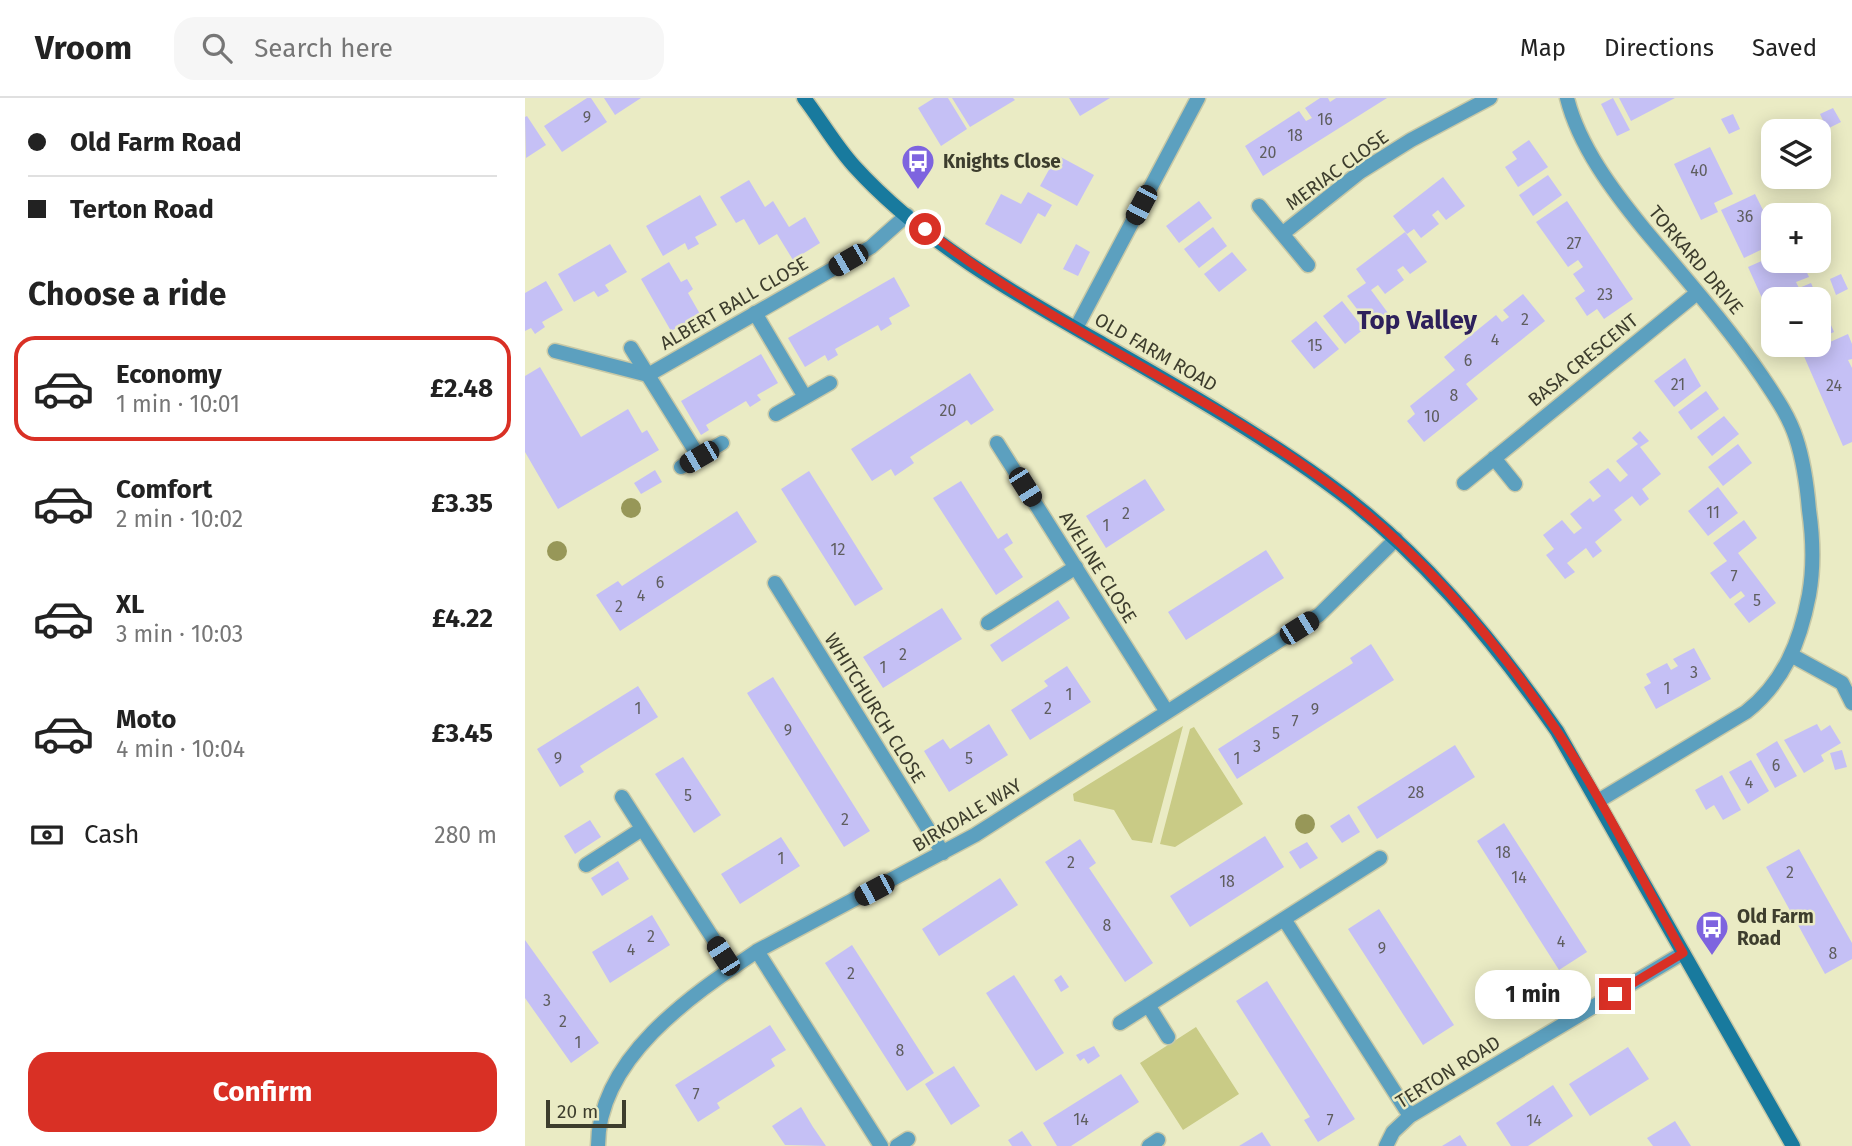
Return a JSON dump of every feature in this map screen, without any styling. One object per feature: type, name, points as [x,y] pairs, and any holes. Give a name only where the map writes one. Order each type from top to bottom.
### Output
[{"type":"street","name":"OLD FARM ROAD","points":[[804,98],[854,166],[907,215],[1003,287],[1237,422],[1325,481],[1396,538],[1517,674],[1557,731],[1793,1146]]},
{"type":"street","points":[[1076,328],[1198,98]]},
{"type":"street","name":"MERIAC CLOSE","points":[[1282,234],[1360,172],[1411,140],[1490,98]]},
{"type":"street","name":"TORKARD DRIVE","points":[[1567,98],[1593,157],[1625,206],[1727,325],[1778,401],[1795,435],[1805,471],[1811,524],[1812,575],[1805,616],[1781,678],[1765,698],[1746,712],[1598,801]]},
{"type":"street","name":"MERIAC CLOSE","points":[[1259,206],[1308,265]]},
{"type":"street","name":"ALBERT BALL CLOSE","points":[[648,375],[871,247],[907,215]]},
{"type":"street","name":"BASA CRESCENT","points":[[1464,483],[1697,293]]},
{"type":"street","points":[[755,313],[805,397]]},
{"type":"street","name":"ALBERT BALL CLOSE","points":[[631,348],[699,457]]},
{"type":"street","points":[[555,351],[648,375]]},
{"type":"street","points":[[776,414],[830,383]]},
{"type":"street","points":[[681,467],[722,443]]},
{"type":"street","name":"AVELINE CLOSE","points":[[997,443],[1167,712]]},
{"type":"street","points":[[1494,458],[1515,484]]},
{"type":"street","name":"BIRKDALE WAY","points":[[598,1146],[603,1106],[635,1052],[677,1012],[731,968],[757,951],[943,853],[1319,615],[1396,538]]},
{"type":"street","points":[[988,623],[1076,567]]},
{"type":"street","name":"WHITCHURCH CLOSE","points":[[775,583],[943,853]]},
{"type":"street","points":[[1791,655],[1842,682],[1852,704]]},
{"type":"street","points":[[622,797],[731,968]]},
{"type":"street","points":[[586,865],[642,829]]},
{"type":"street","points":[[1120,1023],[1380,858]]},
{"type":"street","points":[[1284,919],[1410,1116]]},
{"type":"street","points":[[757,951],[881,1146]]},
{"type":"street","name":"TERTON ROAD","points":[[1386,1146],[1393,1132],[1410,1116],[1683,953]]},
{"type":"street","points":[[1148,1005],[1168,1037]]},
{"type":"green space","points":[[1183,726],[1152,843],[1132,840],[1114,810],[1074,801],[1073,794]]},
{"type":"green space","points":[[1194,727],[1243,804],[1175,847],[1160,844],[1190,729]]},
{"type":"green space","points":[[1196,1027],[1239,1094],[1183,1130],[1140,1063]]},
{"type":"building","points":[[591,98],[607,122],[562,152],[544,126]]},
{"type":"building","points":[[604,98],[641,98],[615,115]]},
{"type":"building","points":[[934,98],[948,98],[967,129],[941,146],[918,108]]},
{"type":"building","points":[[952,98],[1013,98],[1015,100],[970,127]]},
{"type":"building","points":[[1069,98],[1110,98],[1080,116]]},
{"type":"building","points":[[1320,98],[1328,98],[1330,102],[1336,98],[1387,98],[1263,176],[1245,146],[1299,111],[1306,121],[1312,118],[1305,108]]},
{"type":"building","points":[[1613,98],[1630,130],[1617,136],[1601,104]]},
{"type":"building","points":[[1619,98],[1675,98],[1631,121]]},
{"type":"building","points":[[1833,108],[1841,122],[1831,127],[1831,119],[1822,119],[1820,114]]},
{"type":"building","points":[[1733,114],[1740,129],[1729,134],[1721,119]]},
{"type":"building","points":[[527,116],[546,145],[526,158],[525,117]]},
{"type":"building","points":[[1529,140],[1548,167],[1518,187],[1505,167],[1517,159],[1512,152]]},
{"type":"building","points":[[1710,147],[1733,194],[1714,203],[1718,212],[1701,220],[1674,164]]},
{"type":"building","points":[[1057,155],[1094,175],[1077,206],[1040,186]]},
{"type":"building","points":[[1548,175],[1562,195],[1533,216],[1519,195]]},
{"type":"building","points":[[1443,177],[1465,206],[1446,220],[1438,210],[1432,215],[1439,224],[1421,238],[1414,229],[1407,234],[1393,216]]},
{"type":"building","points":[[749,180],[765,207],[773,201],[789,227],[805,217],[820,243],[793,260],[777,234],[759,245],[744,219],[736,223],[720,197]]},
{"type":"building","points":[[1028,192],[1052,205],[1045,217],[1038,213],[1021,244],[985,224],[1001,194],[1021,204]]},
{"type":"building","points":[[1755,194],[1761,206],[1761,250],[1744,258],[1721,210]]},
{"type":"building","points":[[700,195],[717,225],[695,237],[699,244],[688,250],[685,243],[663,256],[646,226]]},
{"type":"building","points":[[1199,201],[1212,218],[1179,243],[1166,226]]},
{"type":"building","points":[[1567,201],[1633,299],[1604,319],[1597,309],[1587,316],[1575,298],[1585,291],[1573,274],[1583,267],[1578,260],[1568,267],[1536,222]]},
{"type":"building","points":[[1213,227],[1227,246],[1199,268],[1184,249]]},
{"type":"building","points":[[1405,232],[1427,262],[1410,274],[1403,266],[1397,270],[1404,280],[1385,294],[1378,285],[1371,290],[1388,313],[1370,326],[1347,296],[1366,283],[1356,269]]},
{"type":"building","points":[[610,244],[627,272],[605,285],[609,291],[598,297],[594,291],[574,302],[558,274]]},
{"type":"building","points":[[1076,244],[1090,252],[1078,276],[1063,269]]},
{"type":"building","points":[[1232,252],[1247,270],[1219,292],[1204,274]]},
{"type":"building","points":[[1761,261],[1761,273],[1807,273],[1809,277],[1796,282],[1798,287],[1761,287],[1761,296],[1748,267]]},
{"type":"building","points":[[669,262],[681,282],[687,279],[693,289],[688,293],[700,314],[671,331],[641,279]]},
{"type":"building","points":[[1841,274],[1848,289],[1836,295],[1830,279]]},
{"type":"building","points":[[894,277],[910,306],[889,318],[892,324],[881,331],[878,325],[835,349],[838,355],[828,361],[825,355],[805,367],[788,338]]},
{"type":"building","points":[[546,281],[563,310],[542,322],[545,327],[535,334],[531,328],[525,331],[525,293]]},
{"type":"building","points":[[1523,294],[1545,321],[1466,384],[1478,399],[1424,442],[1407,421],[1415,414],[1410,406],[1455,370],[1444,357],[1496,315],[1502,322],[1509,317],[1503,310]]},
{"type":"building","points":[[1342,301],[1364,329],[1345,344],[1323,316]]},
{"type":"building","points":[[1316,321],[1339,349],[1314,369],[1291,341]]},
{"type":"building","points":[[1848,334],[1852,344],[1852,359],[1848,360],[1852,368],[1852,442],[1843,446],[1804,357],[1831,357],[1831,342]]},
{"type":"building","points":[[761,354],[778,383],[757,395],[761,400],[750,407],[746,401],[706,425],[709,430],[701,435],[681,401]]},
{"type":"building","points":[[1685,358],[1701,386],[1674,407],[1654,381]]},
{"type":"building","points":[[540,367],[581,437],[628,409],[642,433],[647,430],[659,450],[558,509],[525,452],[525,376]]},
{"type":"building","points":[[970,373],[994,410],[971,425],[967,420],[910,457],[914,463],[895,476],[891,469],[872,481],[851,449]]},
{"type":"building","points":[[1706,391],[1719,409],[1691,430],[1678,412]]},
{"type":"building","points":[[1724,416],[1739,434],[1712,456],[1697,437]]},
{"type":"building","points":[[1640,431],[1649,441],[1640,447],[1661,474],[1642,489],[1649,499],[1640,506],[1632,496],[1614,510],[1622,520],[1595,542],[1602,551],[1593,558],[1586,548],[1567,563],[1575,572],[1565,579],[1546,555],[1554,549],[1543,535],[1562,520],[1574,534],[1582,528],[1570,514],[1590,498],[1593,502],[1601,496],[1589,482],[1608,468],[1620,482],[1628,475],[1616,461],[1638,444],[1632,438]]},
{"type":"building","points":[[1738,444],[1752,463],[1723,486],[1708,467]]},
{"type":"building","points":[[655,470],[662,482],[641,494],[634,483]]},
{"type":"building","points":[[809,471],[883,589],[855,606],[781,489]]},
{"type":"building","points":[[1145,479],[1165,510],[1106,548],[1086,516]]},
{"type":"building","points":[[961,481],[998,539],[1007,533],[1013,543],[1004,549],[1023,577],[996,595],[933,498]]},
{"type":"building","points":[[1718,487],[1738,513],[1708,536],[1688,511]]},
{"type":"building","points":[[737,511],[757,542],[620,631],[596,595],[618,581],[622,586]]},
{"type":"building","points":[[1744,520],[1757,538],[1738,553],[1776,603],[1749,623],[1734,604],[1745,596],[1741,591],[1730,599],[1710,573],[1727,561],[1713,543]]},
{"type":"building","points":[[1266,550],[1284,578],[1186,640],[1168,612]]},
{"type":"building","points":[[1058,600],[1070,618],[1002,662],[990,645]]},
{"type":"building","points":[[942,608],[962,639],[883,688],[863,657]]},
{"type":"building","points":[[1371,644],[1394,680],[1237,779],[1218,749],[1353,663],[1350,658]]},
{"type":"building","points":[[1694,648],[1711,679],[1656,709],[1644,687],[1651,683],[1646,674],[1667,663],[1671,670],[1678,666],[1673,659]]},
{"type":"building","points":[[1067,666],[1091,702],[1030,740],[1011,710],[1048,686],[1044,681]]},
{"type":"building","points":[[773,677],[870,831],[844,847],[747,693]]},
{"type":"building","points":[[638,686],[658,717],[580,766],[584,772],[560,787],[537,749]]},
{"type":"building","points":[[989,724],[1008,755],[949,792],[924,751],[943,739],[950,749]]},
{"type":"building","points":[[1817,724],[1821,731],[1830,725],[1841,743],[1821,755],[1824,761],[1804,773],[1784,740]]},
{"type":"building","points":[[1777,741],[1797,776],[1775,788],[1756,754]]},
{"type":"building","points":[[1455,745],[1475,777],[1377,839],[1357,807]]},
{"type":"building","points":[[1842,750],[1847,767],[1835,770],[1830,753]]},
{"type":"building","points":[[683,757],[721,815],[694,833],[655,774]]},
{"type":"building","points":[[1751,760],[1769,791],[1748,804],[1729,772]]},
{"type":"building","points":[[1722,775],[1741,810],[1723,820],[1714,805],[1706,810],[1695,790]]},
{"type":"building","points":[[1349,814],[1360,832],[1342,843],[1330,826]]},
{"type":"building","points":[[590,820],[601,837],[575,854],[564,836]]},
{"type":"building","points":[[1504,823],[1587,952],[1559,970],[1477,841]]},
{"type":"building","points":[[1265,836],[1284,867],[1190,927],[1170,896]]},
{"type":"building","points":[[781,837],[800,866],[740,904],[721,874]]},
{"type":"building","points":[[1080,839],[1096,863],[1089,868],[1153,963],[1125,982],[1045,862]]},
{"type":"building","points":[[1307,842],[1318,858],[1300,869],[1289,852]]},
{"type":"building","points":[[1799,849],[1852,943],[1852,959],[1825,974],[1766,867]]},
{"type":"building","points":[[618,861],[629,879],[602,896],[591,878]]},
{"type":"building","points":[[1000,878],[1018,905],[939,956],[922,929]]},
{"type":"building","points":[[1379,909],[1454,1025],[1423,1045],[1348,929]]},
{"type":"building","points":[[652,915],[670,945],[610,983],[592,952]]},
{"type":"building","points":[[525,940],[599,1043],[571,1063],[525,998]]},
{"type":"building","points":[[852,945],[934,1073],[907,1091],[825,963]]},
{"type":"building","points":[[1014,975],[1064,1053],[1036,1071],[986,993]]},
{"type":"building","points":[[1061,975],[1069,987],[1061,992],[1054,980]]},
{"type":"building","points":[[1267,981],[1355,1119],[1318,1142],[1304,1120],[1310,1117],[1236,1001]]},
{"type":"building","points":[[770,1025],[786,1050],[771,1059],[775,1066],[717,1103],[720,1108],[698,1122],[675,1085]]},
{"type":"building","points":[[1094,1046],[1100,1056],[1088,1064],[1084,1058],[1080,1061],[1076,1055]]},
{"type":"building","points":[[1628,1047],[1649,1079],[1590,1116],[1569,1084]]},
{"type":"building","points":[[954,1066],[980,1106],[951,1125],[925,1084]]},
{"type":"building","points":[[1121,1074],[1139,1102],[1071,1146],[1057,1146],[1043,1123]]},
{"type":"building","points":[[1553,1085],[1573,1116],[1528,1146],[1511,1146],[1496,1123]]},
{"type":"building","points":[[801,1107],[826,1146],[785,1145],[772,1126]]},
{"type":"building","points":[[1675,1121],[1691,1146],[1653,1146],[1647,1138]]},
{"type":"building","points":[[1022,1131],[1032,1146],[1012,1146],[1008,1140]]},
{"type":"building","points":[[1262,1132],[1271,1146],[1239,1146]]},
{"type":"building","points":[[1460,1135],[1467,1146],[1442,1146]]},
{"type":"place","name":"Knights Close","points":[[918,191]]},
{"type":"place","name":"Old Farm Road","points":[[1712,957]]},
{"type":"district","name":"Top Valley","points":[[1417,320]]},
{"type":"route","points":[[925,229],[1003,287],[1215,408],[1325,481],[1396,538],[1466,614],[1517,674],[1557,731],[1683,953],[1615,994]]}]
